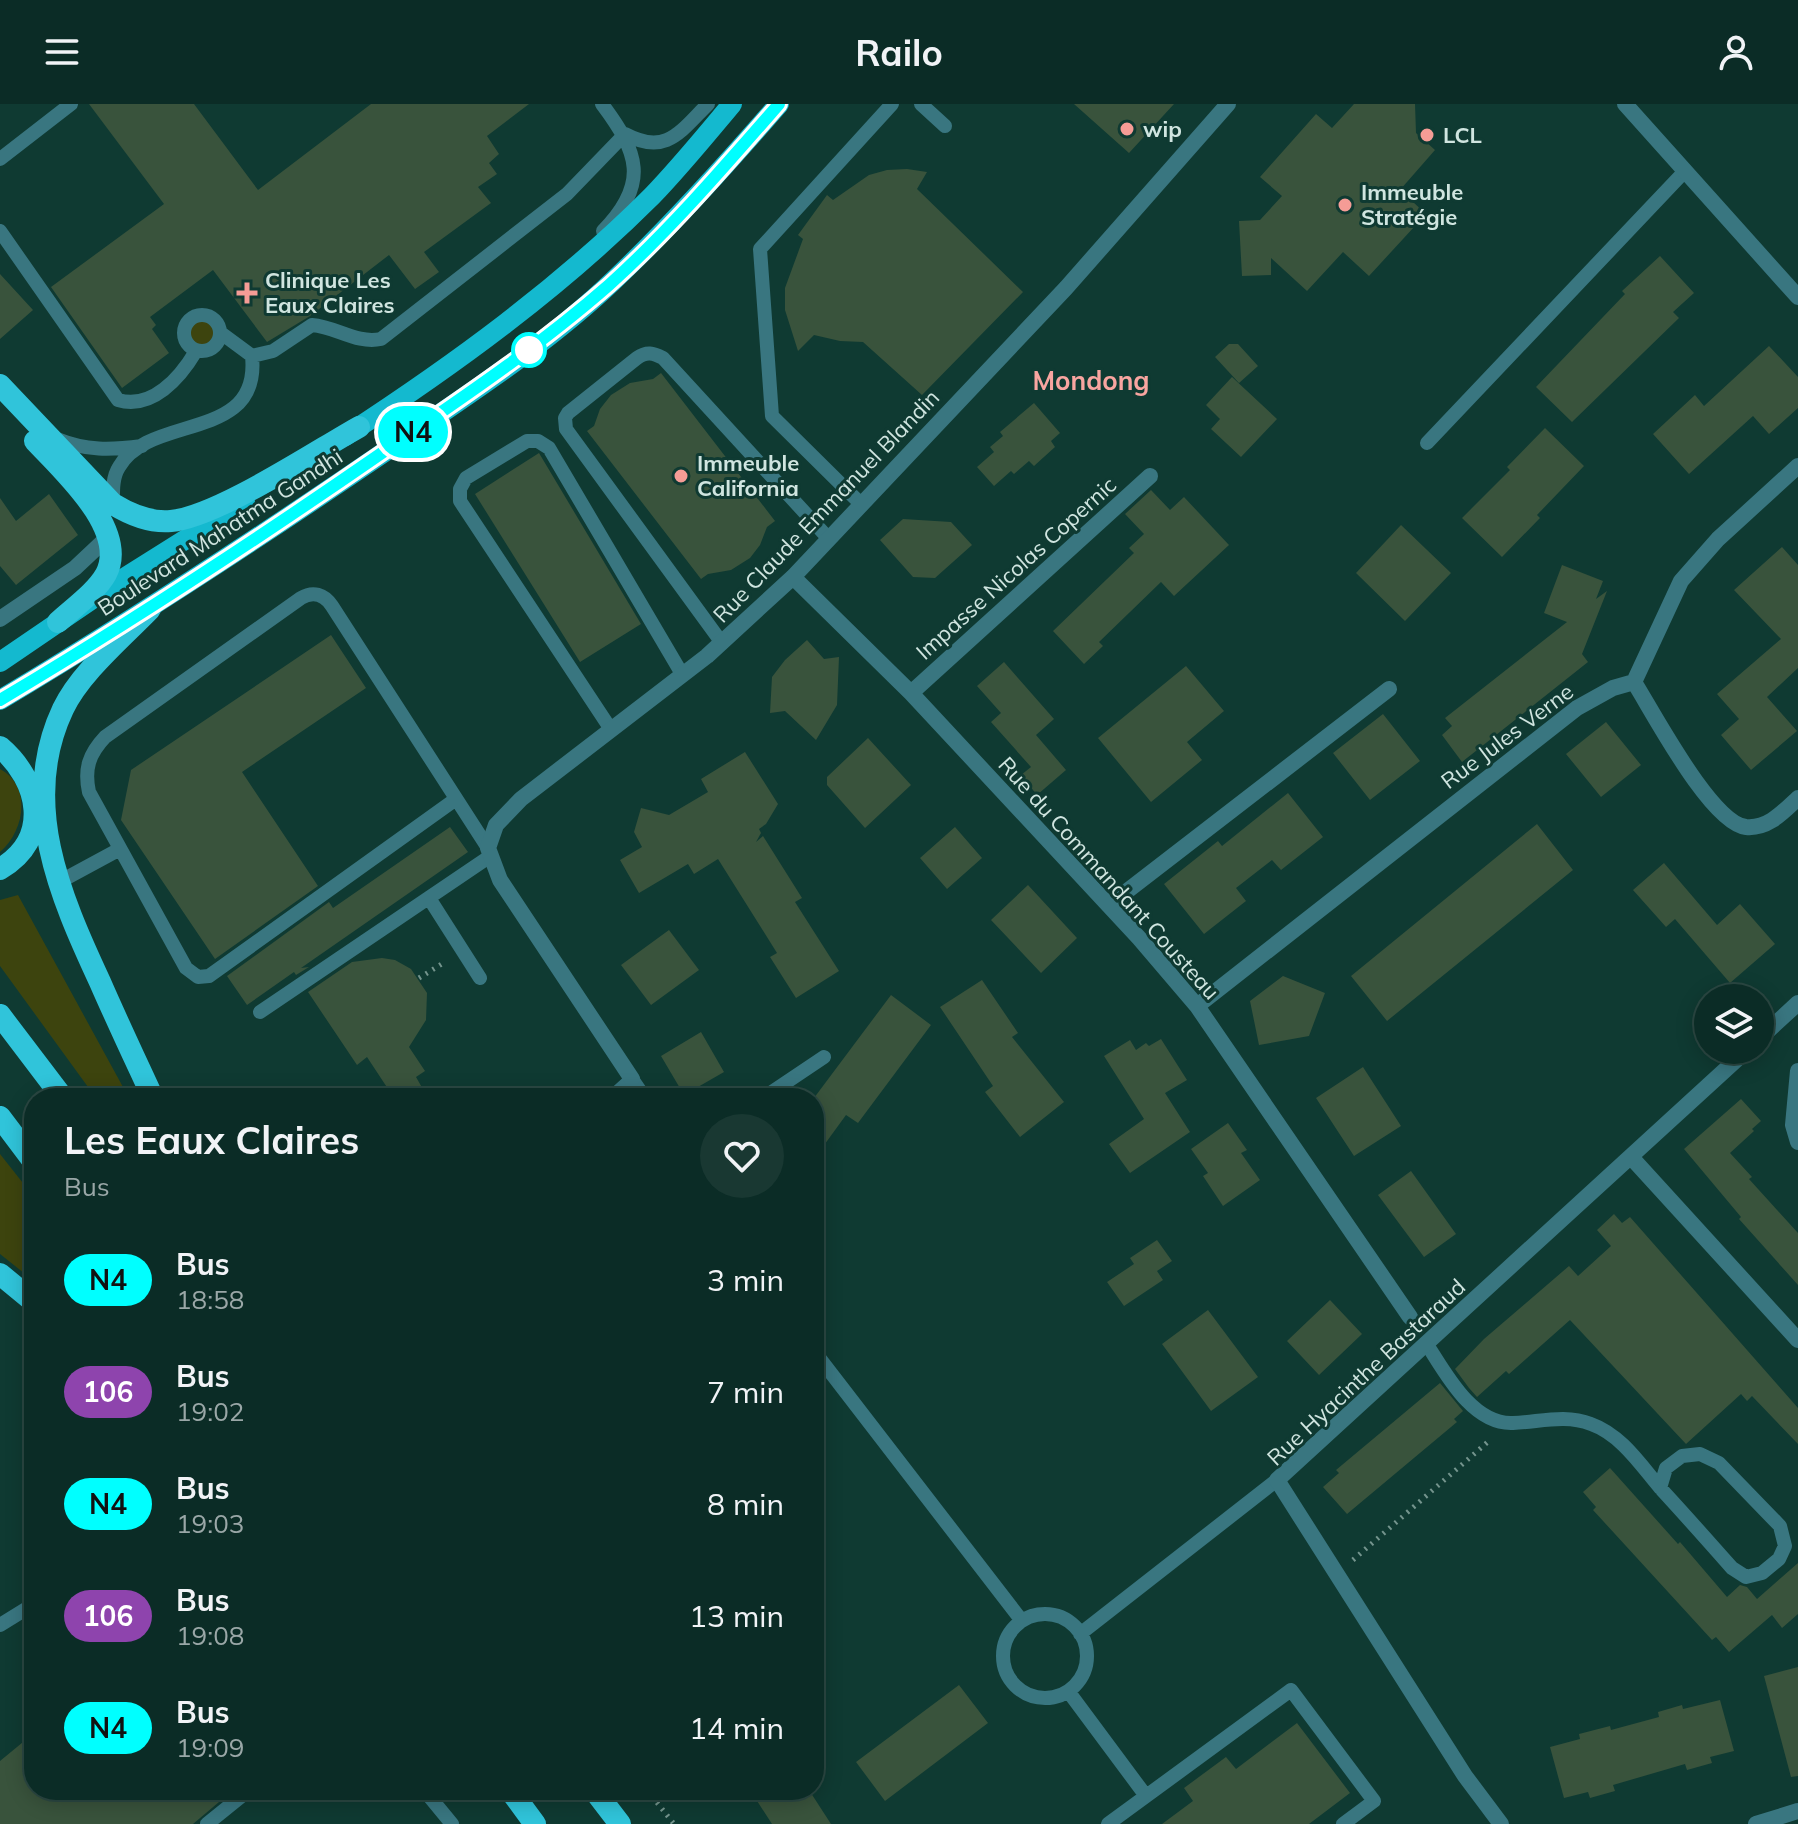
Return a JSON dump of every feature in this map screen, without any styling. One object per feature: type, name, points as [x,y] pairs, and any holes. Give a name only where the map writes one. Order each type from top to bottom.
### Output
[{"type":"highway","points":[[0,385],[113,504],[130,514],[157,521],[189,517],[245,492],[359,427]]},
{"type":"highway","points":[[0,406],[99,514],[108,537],[111,552],[107,572],[58,622]]},
{"type":"highway","points":[[148,1088],[65,907],[47,838],[43,794],[45,760],[69,698],[150,609]]},
{"type":"highway","points":[[0,747],[13,759],[29,783],[35,803],[34,828],[10,863],[0,869]]},
{"type":"highway","points":[[0,1015],[55,1088]]},
{"type":"highway","points":[[0,1117],[24,1149]]},
{"type":"highway","points":[[5,1278],[24,1294]]},
{"type":"highway","points":[[5,1278],[24,1298]]},
{"type":"highway","points":[[517,1800],[535,1824]]},
{"type":"highway","points":[[602,1800],[620,1824]]},
{"type":"main road","name":"Boulevard Mahatma Gandhi","points":[[0,662],[469,352],[542,294],[653,195],[732,104]]},
{"type":"main road","name":"Boulevard Mahatma Gandhi","points":[[0,700],[150,609],[371,461],[543,340],[622,272],[779,104]]},
{"type":"street","name":"Rue Claude Emmanuel Blandin","points":[[488,853],[496,825],[507,811],[722,643],[793,577],[1066,288],[1228,104]]},
{"type":"street","points":[[1625,104],[1798,297]]},
{"type":"street","points":[[1798,466],[1718,539],[1681,581],[1634,682],[1697,784],[1732,823],[1745,827],[1769,823],[1798,798]]},
{"type":"street","name":"Impasse Nicolas Copernic","points":[[911,693],[1150,476]]},
{"type":"street","points":[[0,619],[75,568],[108,537]]},
{"type":"street","name":"Rue du Commandant Cousteau","points":[[793,577],[911,693],[1109,905],[1197,1006],[1410,1317]]},
{"type":"street","name":"Rue Jules Verne","points":[[1197,1006],[1577,708],[1613,688],[1634,682]]},
{"type":"street","points":[[1109,905],[1389,689]]},
{"type":"street","points":[[488,853],[500,880],[632,1079]]},
{"type":"street","points":[[1774,1025],[1798,1003]]},
{"type":"street","name":"Rue Hyacinthe Bastaraud","points":[[1501,1824],[1465,1776],[1277,1480],[1732,1064]]},
{"type":"street","points":[[1798,1071],[1793,1125],[1798,1142]]},
{"type":"street","points":[[1631,1157],[1798,1340]]},
{"type":"street","points":[[1756,1824],[1798,1811]]},
{"type":"lane","points":[[542,294],[609,226],[633,187],[635,170],[625,134],[602,104]]},
{"type":"lane","points":[[625,134],[653,144],[663,142],[677,135],[708,104]]},
{"type":"lane","points":[[861,504],[772,416],[760,249],[892,104]]},
{"type":"lane","points":[[921,104],[945,126]]},
{"type":"lane","points":[[0,159],[67,106]]},
{"type":"lane","points":[[252,356],[273,351],[312,325],[369,342],[381,339],[567,194],[625,134]]},
{"type":"lane","points":[[1427,443],[1685,171]]},
{"type":"lane","points":[[0,231],[107,389],[118,400],[141,402],[166,387],[183,373],[196,351]]},
{"type":"lane","points":[[205,315],[213,318],[221,333],[217,345],[196,351],[186,343],[184,333],[186,325],[195,316],[205,315]]},
{"type":"lane","points":[[52,437],[77,448],[94,450],[142,446],[218,417],[241,401],[249,390],[253,370],[252,356],[221,333]]},
{"type":"lane","points":[[722,643],[566,429],[568,413],[643,353],[657,355],[829,539]]},
{"type":"lane","points":[[610,728],[460,501],[460,489],[466,478],[527,441],[538,441],[549,448],[682,674]]},
{"type":"lane","points":[[113,504],[113,484],[120,464],[142,446]]},
{"type":"lane","points":[[260,1012],[429,898],[488,853],[456,799],[327,599],[321,595],[307,594],[105,737],[88,762],[86,777],[89,792],[189,972],[204,977],[456,799]]},
{"type":"lane","points":[[59,882],[120,849]]},
{"type":"lane","points":[[429,898],[480,978]]},
{"type":"lane","points":[[778,1088],[824,1057]]},
{"type":"lane","points":[[622,1088],[632,1079],[638,1088]]},
{"type":"lane","points":[[1426,1343],[1467,1400],[1484,1416],[1509,1424],[1555,1417],[1592,1424],[1623,1445],[1660,1488],[1732,1568],[1746,1577],[1762,1573],[1779,1559],[1785,1546],[1780,1526],[1719,1463],[1700,1454],[1682,1456],[1666,1468],[1660,1488]]},
{"type":"lane","points":[[824,1364],[1022,1621]]},
{"type":"lane","points":[[1080,1634],[1277,1480]]},
{"type":"lane","points":[[0,1625],[24,1610]]},
{"type":"lane","points":[[1047,1614],[1060,1617],[1080,1634],[1087,1659],[1078,1682],[1068,1691],[1043,1698],[1030,1696],[1010,1680],[1003,1654],[1012,1630],[1022,1621],[1047,1614]]},
{"type":"lane","points":[[1108,1824],[1291,1690],[1374,1801],[1343,1824]]},
{"type":"lane","points":[[1068,1691],[1146,1796]]},
{"type":"lane","points":[[207,1824],[237,1800]]},
{"type":"lane","points":[[432,1800],[452,1824]]},
{"type":"path","points":[[419,978],[463,951]]},
{"type":"path","points":[[1337,1575],[1509,1424]]},
{"type":"path","points":[[655,1800],[674,1824]]},
{"type":"green space","points":[[202,315],[215,320],[220,333],[215,346],[202,351],[189,346],[184,333],[189,320]]},
{"type":"green space","points":[[0,769],[17,786],[21,809],[15,833],[0,852]]},
{"type":"green space","points":[[18,895],[124,1088],[89,1088],[0,966],[0,900]]},
{"type":"green space","points":[[0,1154],[24,1184],[24,1273],[0,1254]]},
{"type":"building","points":[[89,104],[194,104],[258,190],[371,104],[529,104],[487,136],[499,154],[489,163],[497,174],[478,187],[491,203],[424,252],[439,272],[415,289],[389,255],[310,316],[267,342],[213,270],[150,317],[156,325],[152,329],[169,353],[122,388],[51,287],[164,204]]},
{"type":"building","name":"wip","points":[[1074,104],[1174,104],[1129,153]]},
{"type":"building","name":"Immeuble Stratégie","points":[[1354,104],[1415,104],[1416,133],[1435,150],[1400,190],[1426,214],[1369,276],[1343,252],[1307,291],[1271,258],[1271,275],[1242,276],[1239,221],[1260,220],[1282,196],[1260,177],[1316,114],[1332,128]]},
{"type":"building","points":[[907,169],[927,172],[917,189],[1023,292],[922,395],[863,342],[814,335],[798,351],[785,310],[785,288],[803,239],[798,235],[827,195],[833,200],[869,175]]},
{"type":"building","points":[[1660,256],[1694,293],[1673,312],[1679,318],[1572,422],[1536,387],[1625,294],[1622,291]]},
{"type":"building","points":[[0,274],[33,310],[0,339]]},
{"type":"building","points":[[1229,344],[1238,344],[1258,366],[1239,383],[1215,357]]},
{"type":"building","points":[[1769,346],[1798,377],[1798,408],[1769,434],[1753,416],[1689,474],[1653,434],[1695,395],[1704,406]]},
{"type":"building","name":"Immeuble California","points":[[661,373],[775,521],[767,527],[760,545],[750,558],[731,570],[708,574],[701,579],[587,431],[594,426],[600,409],[611,395],[630,383],[653,379]]},
{"type":"building","points":[[1232,377],[1277,419],[1241,457],[1211,429],[1220,419],[1206,405]]},
{"type":"building","points":[[1034,403],[1060,433],[1051,441],[1055,447],[1034,466],[1029,461],[994,486],[977,467],[994,452],[990,447],[1003,436],[1000,432]]},
{"type":"building","points":[[1545,428],[1584,466],[1502,557],[1462,518],[1510,470],[1507,467]]},
{"type":"building","points":[[539,453],[641,624],[580,662],[475,494]]},
{"type":"building","points":[[1151,490],[1170,510],[1184,497],[1229,545],[1174,596],[1161,582],[1099,642],[1103,646],[1084,664],[1053,631],[1134,553],[1129,548],[1144,534],[1125,514]]},
{"type":"building","points":[[49,494],[78,535],[16,585],[0,566],[0,498],[16,521]]},
{"type":"building","points":[[903,519],[951,522],[972,545],[935,578],[913,577],[880,540]]},
{"type":"building","points":[[1401,525],[1451,573],[1405,621],[1356,573]]},
{"type":"building","points":[[1782,547],[1798,565],[1798,668],[1767,697],[1797,731],[1751,770],[1721,735],[1739,719],[1717,694],[1781,639],[1734,590]]},
{"type":"building","points":[[1562,565],[1603,581],[1596,599],[1607,591],[1582,654],[1588,662],[1462,762],[1442,735],[1452,726],[1445,718],[1567,622],[1544,613]]},
{"type":"building","points":[[331,635],[366,688],[242,772],[318,886],[215,959],[121,820],[131,770]]},
{"type":"building","points":[[807,640],[824,659],[839,657],[837,705],[816,740],[785,711],[770,713],[772,677]]},
{"type":"building","points":[[1004,662],[1054,719],[1036,735],[1066,770],[1037,795],[1021,775],[1031,767],[991,722],[1001,713],[977,686]]},
{"type":"building","points":[[1186,666],[1224,711],[1187,742],[1202,760],[1151,802],[1098,738]]},
{"type":"building","points":[[1383,714],[1420,761],[1370,800],[1333,753]]},
{"type":"building","points":[[1606,722],[1641,765],[1601,797],[1566,754]]},
{"type":"building","points":[[868,738],[911,785],[865,828],[827,785],[827,777]]},
{"type":"building","points":[[745,752],[778,804],[766,824],[759,829],[761,833],[756,842],[763,836],[802,898],[795,902],[839,971],[796,998],[770,957],[777,953],[718,859],[694,874],[688,864],[639,893],[620,860],[642,847],[634,832],[641,808],[669,815],[708,792],[701,779]]},
{"type":"building","points":[[1288,793],[1323,837],[1281,870],[1272,860],[1236,888],[1246,901],[1204,934],[1164,884],[1218,841],[1222,846]]},
{"type":"building","points":[[1537,824],[1573,870],[1387,1021],[1351,976]]},
{"type":"building","points":[[450,827],[468,852],[301,968],[309,967],[296,975],[294,972],[247,1005],[227,976],[329,902],[333,908]]},
{"type":"building","points":[[955,827],[982,858],[947,889],[920,858]]},
{"type":"building","points":[[1664,863],[1717,925],[1740,904],[1775,944],[1730,983],[1675,919],[1666,927],[1633,890]]},
{"type":"building","points":[[1028,885],[1077,938],[1041,973],[991,920]]},
{"type":"building","points":[[669,930],[699,970],[651,1005],[621,965]]},
{"type":"building","points":[[382,958],[395,960],[411,969],[427,993],[426,1020],[409,1047],[425,1071],[416,1077],[422,1088],[387,1088],[367,1057],[357,1065],[308,992],[352,962]]},
{"type":"building","points":[[1283,976],[1325,993],[1309,1036],[1259,1045],[1250,1001]]},
{"type":"building","points":[[982,980],[1018,1033],[1012,1037],[1064,1102],[1020,1137],[985,1092],[993,1086],[940,1007]]},
{"type":"building","points":[[891,995],[931,1025],[858,1123],[846,1115],[824,1145],[824,1088],[821,1088]]},
{"type":"building","points":[[701,1032],[724,1072],[696,1088],[680,1088],[661,1056]]},
{"type":"building","points":[[1161,1039],[1187,1080],[1165,1093],[1190,1132],[1130,1173],[1109,1144],[1144,1119],[1104,1056],[1130,1040],[1136,1050]]},
{"type":"building","points":[[1363,1067],[1401,1126],[1354,1156],[1316,1098]]},
{"type":"building","points":[[1741,1099],[1761,1121],[1730,1153],[1798,1233],[1798,1285],[1739,1219],[1741,1217],[1684,1149]]},
{"type":"building","points":[[1228,1123],[1247,1150],[1241,1153],[1260,1180],[1223,1206],[1203,1176],[1208,1173],[1191,1149]]},
{"type":"building","points":[[1411,1171],[1456,1234],[1424,1257],[1378,1195]]},
{"type":"building","points":[[1614,1214],[1622,1223],[1630,1217],[1798,1408],[1798,1444],[1752,1396],[1747,1401],[1741,1394],[1686,1444],[1570,1320],[1509,1374],[1506,1371],[1477,1397],[1469,1388],[1455,1369],[1484,1339],[1569,1266],[1578,1276],[1611,1246],[1597,1230]]},
{"type":"building","points":[[1157,1240],[1172,1261],[1157,1271],[1163,1280],[1124,1306],[1107,1282],[1134,1264],[1130,1258]]},
{"type":"building","points":[[1330,1300],[1362,1334],[1319,1375],[1287,1341]]},
{"type":"building","points":[[1208,1310],[1258,1377],[1211,1411],[1162,1344]]},
{"type":"building","points":[[1440,1383],[1463,1411],[1454,1419],[1457,1422],[1347,1514],[1323,1487],[1339,1473],[1336,1470]]},
{"type":"building","points":[[1610,1468],[1727,1597],[1740,1585],[1747,1587],[1757,1599],[1798,1563],[1798,1614],[1782,1628],[1772,1615],[1729,1652],[1716,1637],[1712,1640],[1593,1510],[1596,1507],[1583,1492]]},
{"type":"building","points":[[1798,1667],[1798,1776],[1791,1777],[1764,1676]]},
{"type":"building","points":[[959,1685],[988,1723],[885,1801],[856,1762]]},
{"type":"building","points":[[1720,1700],[1734,1751],[1710,1757],[1712,1763],[1687,1770],[1685,1764],[1613,1785],[1615,1791],[1590,1798],[1588,1792],[1564,1798],[1550,1747],[1580,1739],[1579,1734],[1610,1726],[1611,1730],[1659,1717],[1658,1712],[1682,1705],[1683,1709]]},
{"type":"building","points":[[1297,1723],[1350,1793],[1309,1824],[1162,1824],[1193,1801],[1184,1788],[1226,1757],[1236,1769]]},
{"type":"building","points":[[24,1741],[24,1800],[219,1802],[193,1824],[0,1824],[0,1761]]},
{"type":"building","points":[[756,1800],[815,1800],[831,1824],[772,1824]]},
{"type":"bus line","name":"N4","points":[[0,700],[150,609],[543,340],[613,281],[683,210],[779,104]]},
{"type":"place","name":"wip","points":[[1127,129]]},
{"type":"place","name":"LCL","points":[[1427,135]]},
{"type":"place","name":"Immeuble Stratégie","points":[[1345,205]]},
{"type":"place","name":"Clinique Les Eaux Claires","points":[[247,293]]},
{"type":"place","name":"Immeuble California","points":[[681,476]]},
{"type":"district","name":"Mondong","points":[[1091,381]]}]
